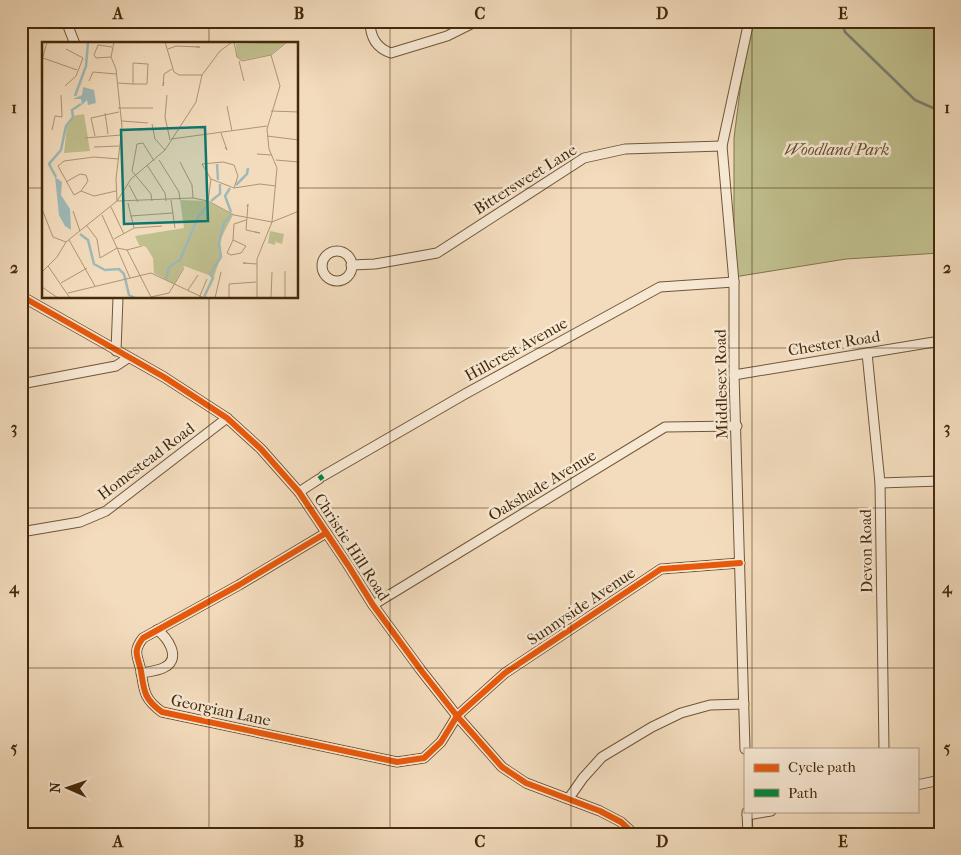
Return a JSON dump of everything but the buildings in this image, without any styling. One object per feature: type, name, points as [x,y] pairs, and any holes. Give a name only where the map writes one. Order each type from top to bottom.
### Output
[{"type":"street","points":[[66,21],[74,42]]},
{"type":"street","points":[[370,21],[374,41],[383,50],[391,53],[447,36],[477,21]]},
{"type":"street","name":"Middlesex Road","points":[[745,748],[734,375],[734,282],[722,146],[749,21]]},
{"type":"street","name":"Bittersweet Lane","points":[[352,265],[375,264],[437,253],[584,158],[625,149],[722,146]]},
{"type":"street","name":"Hillcrest Avenue","points":[[299,492],[473,390],[660,287],[734,282]]},
{"type":"street","name":"Christie Hill Road","points":[[21,296],[164,377],[227,418],[260,449],[299,492],[373,605],[456,716],[502,767],[526,783],[600,811],[621,822],[634,834]]},
{"type":"street","points":[[116,350],[118,299]]},
{"type":"street","name":"Chester Road","points":[[734,375],[940,341]]},
{"type":"street","name":"Devon Road","points":[[868,353],[880,483],[884,748]]},
{"type":"street","points":[[21,384],[116,366],[128,358]]},
{"type":"street","name":"Homestead Road","points":[[21,532],[80,522],[106,511],[227,418]]},
{"type":"street","name":"Oakshade Avenue","points":[[373,605],[665,427],[737,426]]},
{"type":"street","points":[[880,483],[940,480]]},
{"type":"street","name":"Georgian Lane","points":[[326,533],[239,585],[143,638],[137,646],[136,653],[141,683],[150,702],[161,712],[398,762],[424,758],[440,742],[456,716]]},
{"type":"street","name":"Sunnyside Avenue","points":[[456,716],[505,673],[661,569],[740,563]]},
{"type":"street","name":"Georgian Lane","points":[[141,674],[164,668],[172,657],[171,646],[157,630]]},
{"type":"street","points":[[568,798],[602,757],[652,728],[681,713],[710,704],[744,704]]},
{"type":"street","points":[[918,785],[940,780]]},
{"type":"street","points":[[747,813],[748,834]]},
{"type":"green space","name":"Woodland Park","points":[[753,21],[940,21],[940,253],[846,259],[734,277],[734,138],[741,83]]},
{"type":"waterway","points":[[841,21],[845,32],[915,100],[940,111]]},
{"type":"marked path","points":[[319,479],[323,476]]},
{"type":"cycle path","points":[[21,296],[164,377],[227,418],[261,449],[299,492],[373,605],[420,669],[457,716],[502,767],[526,783],[600,811],[621,822],[634,834]]},
{"type":"cycle path","points":[[326,533],[239,585],[143,638],[138,647],[137,654],[144,689],[148,699],[162,712],[397,762],[424,758],[441,742],[457,716],[505,673],[661,569],[740,563]]}]
